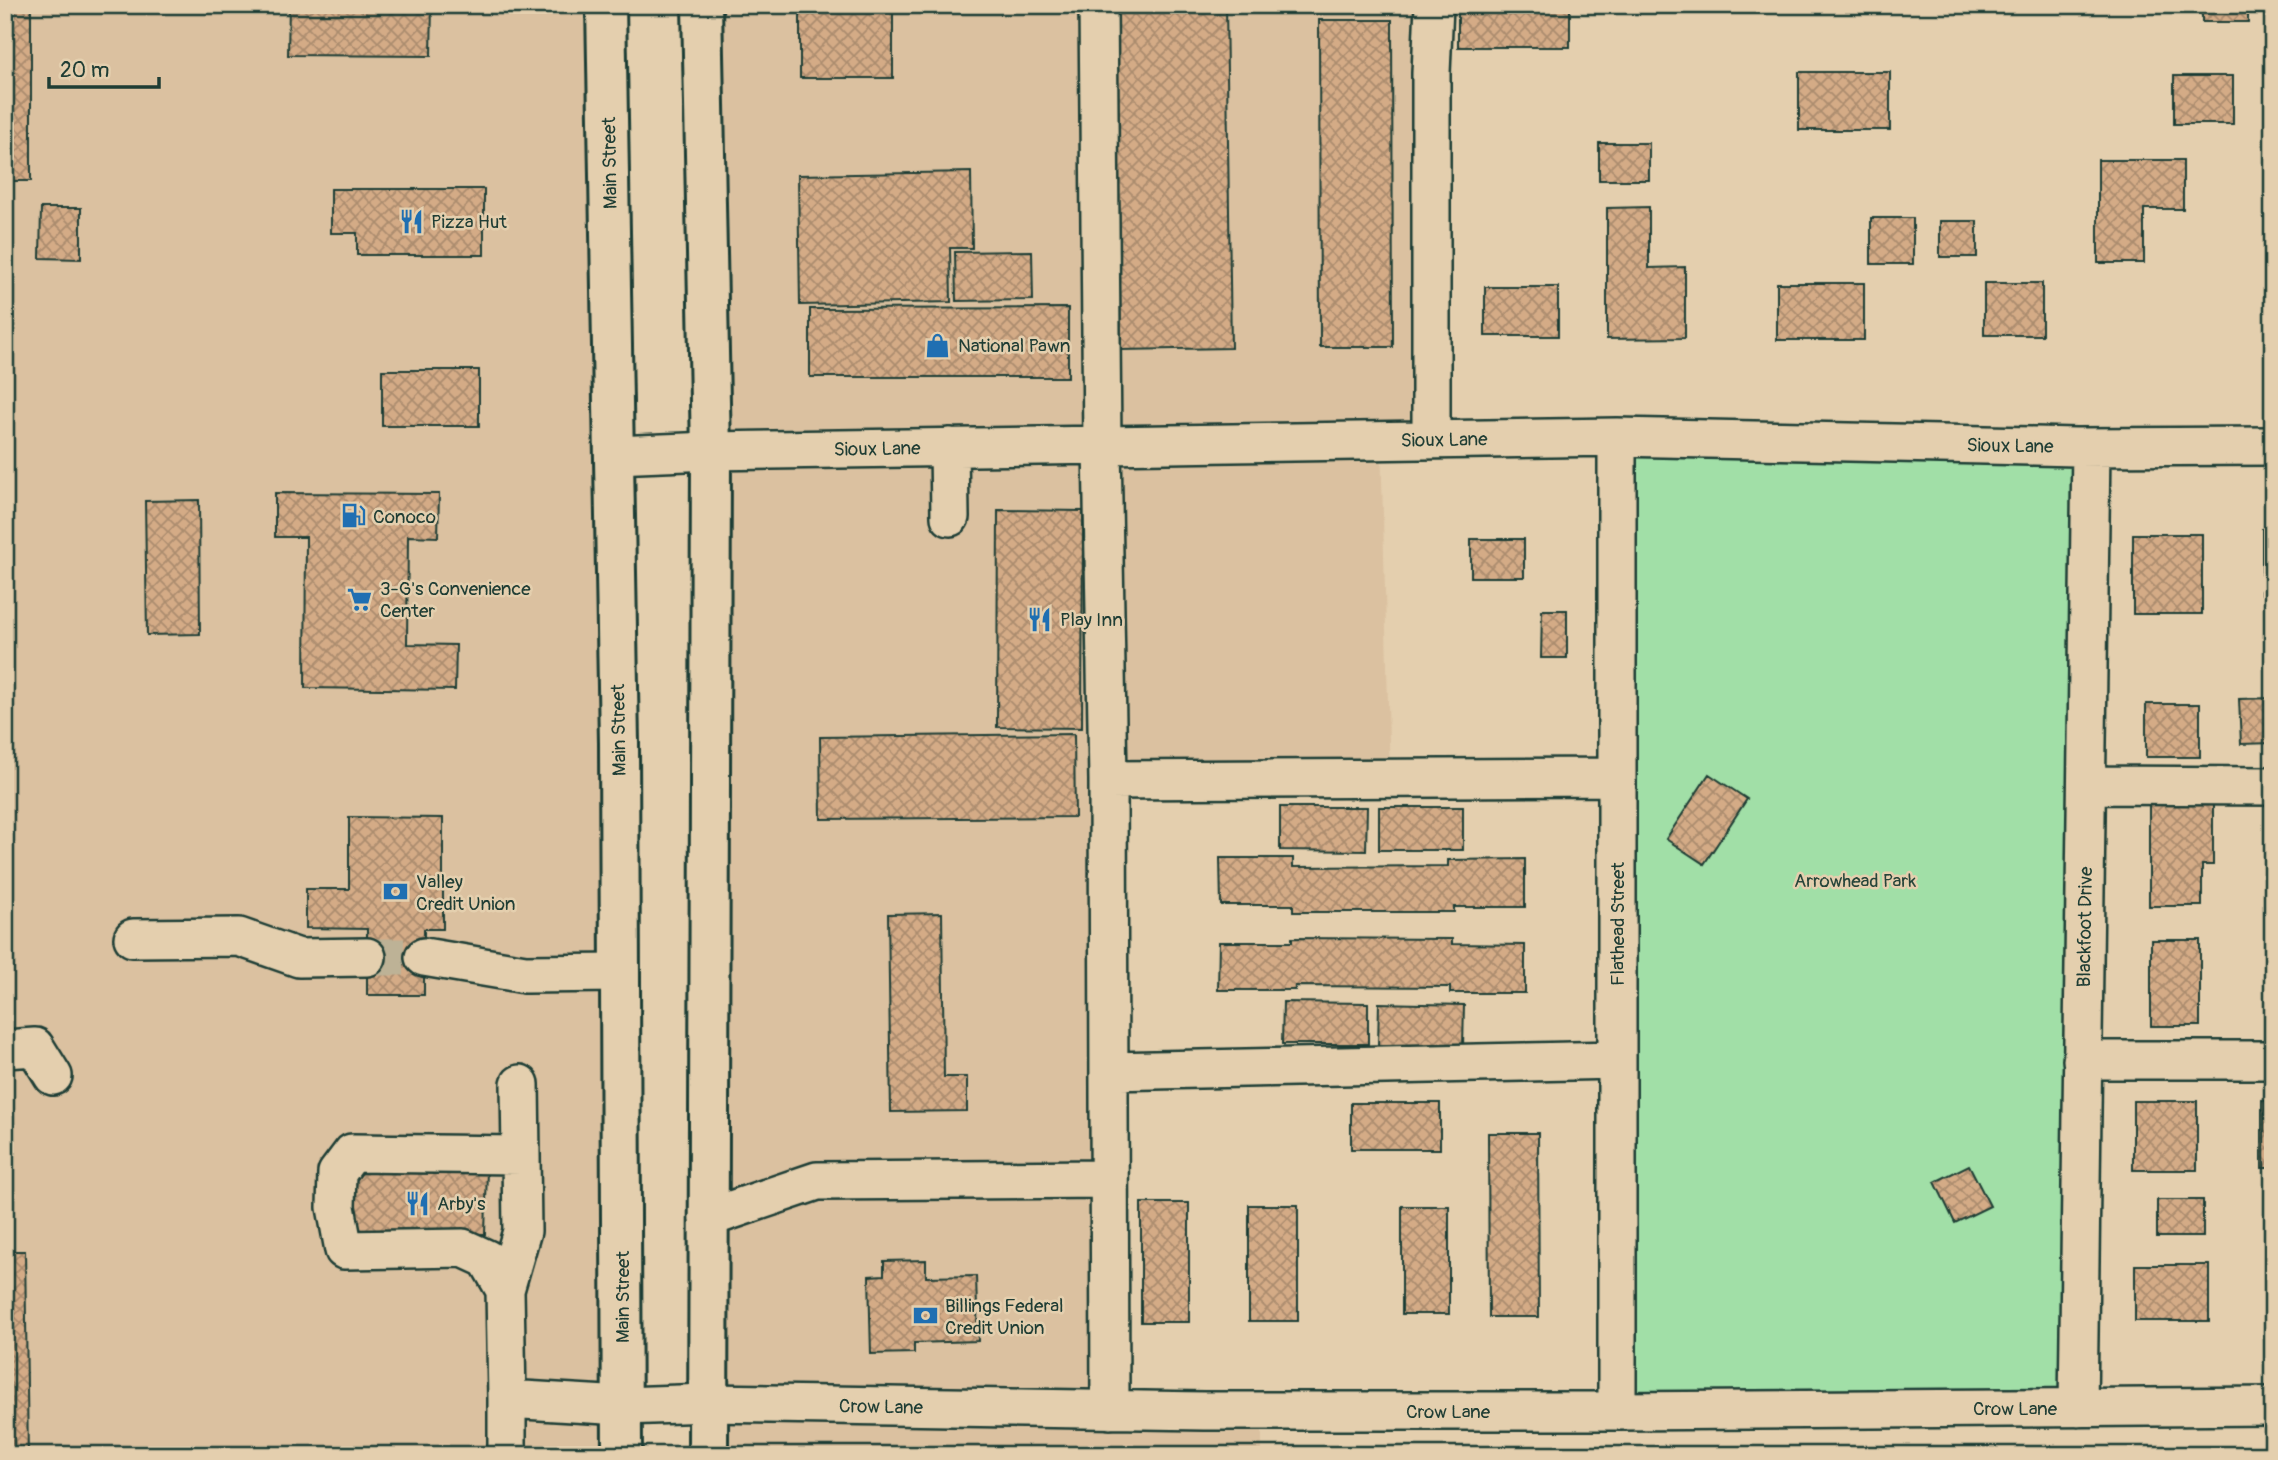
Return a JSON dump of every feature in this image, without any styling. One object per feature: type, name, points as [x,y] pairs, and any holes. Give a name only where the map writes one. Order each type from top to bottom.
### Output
[{"type":"main road","name":"Main Street","points":[[606,5],[620,972],[622,1455]]},
{"type":"main road","points":[[702,5],[711,451],[708,1455]]},
{"type":"street","points":[[1098,5],[1108,780],[1110,1409]]},
{"type":"street","points":[[1431,439],[1431,73],[1434,5]]},
{"type":"street","name":"Sioux Lane","points":[[614,454],[1617,437],[2091,447],[2273,446]]},
{"type":"street","name":"Flathead Street","points":[[1617,437],[1617,1411]]},
{"type":"street","points":[[949,447],[950,517]]},
{"type":"street","name":"Blackfoot Drive","points":[[2078,1408],[2091,447]]},
{"type":"street","points":[[1108,780],[1617,777]]},
{"type":"street","points":[[2087,785],[2273,786]]},
{"type":"street","points":[[133,938],[239,937],[299,958],[367,957]]},
{"type":"street","points":[[424,957],[525,974],[620,972]]},
{"type":"street","points":[[5,1049],[35,1047],[53,1076]]},
{"type":"street","points":[[1109,1071],[1617,1060]]},
{"type":"street","points":[[2082,1060],[2273,1060]]},
{"type":"street","points":[[506,1455],[505,1290],[522,1231],[520,1084]]},
{"type":"street","points":[[505,1290],[487,1259],[463,1248],[344,1250],[335,1207],[337,1173],[352,1153],[521,1155]]},
{"type":"street","points":[[708,1218],[817,1181],[1109,1179]]},
{"type":"street","name":"Crow Lane","points":[[507,1399],[623,1406],[708,1403],[1110,1409],[1617,1411],[2273,1406]]},
{"type":"shaded area","points":[[5,5],[606,5],[616,1455],[5,1455]]},
{"type":"shaded area","points":[[702,5],[1436,5],[1431,439],[1381,441],[1390,779],[1109,780],[1110,1408],[1262,1411],[1262,1455],[708,1455]]},
{"type":"green space","name":"Arrowhead Park","points":[[2076,447],[2063,1391],[1617,1396],[1632,453]]},
{"type":"building","points":[[5,5],[31,5],[31,181],[5,181]]},
{"type":"building","points":[[289,5],[432,5],[431,56],[288,55]]},
{"type":"building","points":[[800,5],[893,5],[893,78],[800,78]]},
{"type":"building","points":[[1115,5],[1226,5],[1231,348],[1121,350]]},
{"type":"building","points":[[1458,5],[1570,5],[1570,47],[1458,47]]},
{"type":"building","points":[[2202,5],[2248,5],[2248,22],[2202,22]]},
{"type":"building","points":[[1319,20],[1392,20],[1393,347],[1320,347]]},
{"type":"building","points":[[1799,72],[1890,72],[1890,130],[1799,130]]},
{"type":"building","points":[[2174,76],[2233,76],[2233,124],[2174,124]]},
{"type":"building","points":[[1599,143],[1649,143],[1649,180],[1599,180]]},
{"type":"building","points":[[2098,160],[2183,160],[2183,209],[2144,209],[2144,263],[2098,263]]},
{"type":"building","points":[[971,172],[972,248],[950,248],[951,302],[800,305],[798,175]]},
{"type":"building","points":[[331,189],[484,189],[484,255],[357,255],[357,233],[331,233]]},
{"type":"building","points":[[1649,207],[1649,268],[1685,267],[1685,338],[1607,339],[1607,208]]},
{"type":"building","points":[[41,208],[81,208],[81,259],[40,258]]},
{"type":"building","points":[[1871,218],[1913,218],[1913,264],[1871,264]]},
{"type":"building","points":[[1940,221],[1977,221],[1977,257],[1940,257]]},
{"type":"building","points":[[1032,251],[1033,300],[956,301],[955,252]]},
{"type":"building","points":[[1777,283],[1864,283],[1864,340],[1777,340]]},
{"type":"building","points":[[1984,283],[2042,283],[2042,335],[1984,335]]},
{"type":"building","points":[[1485,287],[1558,287],[1558,336],[1485,336]]},
{"type":"building","points":[[1068,308],[1068,377],[810,377],[810,309]]},
{"type":"building","points":[[382,370],[479,370],[479,426],[382,426]]},
{"type":"building","points":[[275,493],[439,494],[438,537],[408,536],[407,644],[456,645],[455,690],[305,688],[306,537],[275,537]]},
{"type":"building","points":[[199,500],[200,634],[147,635],[145,501]]},
{"type":"building","name":"Play Inn","points":[[998,510],[1083,511],[1082,728],[997,727]]},
{"type":"building","points":[[2262,529],[2273,529],[2273,594],[2262,594]]},
{"type":"building","points":[[2133,534],[2202,534],[2202,614],[2133,614]]},
{"type":"building","points":[[1471,539],[1524,539],[1524,577],[1471,577]]},
{"type":"building","points":[[1542,610],[1567,610],[1567,658],[1541,658]]},
{"type":"building","points":[[2273,698],[2273,743],[2241,744],[2239,699]]},
{"type":"building","points":[[2146,704],[2200,704],[2200,757],[2146,757]]},
{"type":"building","points":[[1074,734],[1075,817],[821,819],[820,737]]},
{"type":"building","points":[[1709,774],[1747,799],[1704,864],[1666,839]]},
{"type":"building","points":[[2149,801],[2213,801],[2213,865],[2202,865],[2202,906],[2149,906]]},
{"type":"building","points":[[1280,807],[1367,807],[1366,851],[1280,850]]},
{"type":"building","points":[[1379,807],[1463,807],[1463,850],[1379,850]]},
{"type":"building","points":[[349,817],[443,818],[443,929],[424,929],[424,995],[367,995],[367,929],[306,928],[306,889],[349,889]]},
{"type":"building","points":[[1220,858],[1293,858],[1293,867],[1448,866],[1448,860],[1525,859],[1525,907],[1454,907],[1454,912],[1293,912],[1293,905],[1221,905]]},
{"type":"building","points":[[942,913],[944,1077],[967,1077],[967,1111],[891,1112],[888,914]]},
{"type":"building","points":[[1292,938],[1452,939],[1452,944],[1525,945],[1525,993],[1450,993],[1450,987],[1295,986],[1295,990],[1218,990],[1219,942],[1292,942]]},
{"type":"building","points":[[2151,940],[2200,940],[2200,1026],[2151,1026]]},
{"type":"building","points":[[1283,1002],[1368,1003],[1368,1044],[1282,1044]]},
{"type":"building","points":[[1379,1003],[1464,1005],[1463,1047],[1378,1045]]},
{"type":"building","points":[[5,1079],[6,1225],[5,1225]]},
{"type":"building","points":[[2262,1100],[2273,1100],[2273,1168],[2262,1168]]},
{"type":"building","points":[[2133,1101],[2197,1101],[2197,1170],[2133,1170]]},
{"type":"building","points":[[1351,1103],[1440,1103],[1440,1149],[1351,1149]]},
{"type":"building","points":[[1488,1133],[1538,1133],[1539,1317],[1489,1317]]},
{"type":"building","points":[[1969,1165],[1990,1206],[1955,1223],[1935,1182]]},
{"type":"building","points":[[351,1168],[487,1170],[485,1234],[350,1232]]},
{"type":"building","points":[[2157,1200],[2203,1200],[2203,1237],[2157,1237]]},
{"type":"building","points":[[1141,1203],[1189,1203],[1189,1322],[1141,1322]]},
{"type":"building","points":[[1249,1205],[1298,1205],[1298,1321],[1249,1321]]},
{"type":"building","points":[[1402,1206],[1449,1206],[1449,1314],[1402,1314]]},
{"type":"building","points":[[5,1251],[25,1251],[28,1455],[5,1455]]},
{"type":"building","points":[[926,1260],[926,1277],[976,1276],[978,1341],[914,1343],[914,1353],[871,1354],[869,1276],[884,1275],[884,1261]]},
{"type":"building","points":[[2135,1265],[2209,1265],[2209,1321],[2135,1321]]},
{"type":"tunnel","points":[[367,957],[424,957]]},
{"type":"place","name":"Pizza Hut","points":[[411,221]]},
{"type":"place","name":"National Pawn","points":[[938,345]]},
{"type":"place","name":"Conoco","points":[[353,516]]},
{"type":"place","name":"3-G's Convenience Center","points":[[360,599]]},
{"type":"place","name":"Play Inn","points":[[1040,619]]},
{"type":"place","name":"Valley Credit Union","points":[[396,892]]},
{"type":"place","name":"Arby's","points":[[417,1203]]},
{"type":"place","name":"Billings Federal Credit Union","points":[[925,1316]]}]
